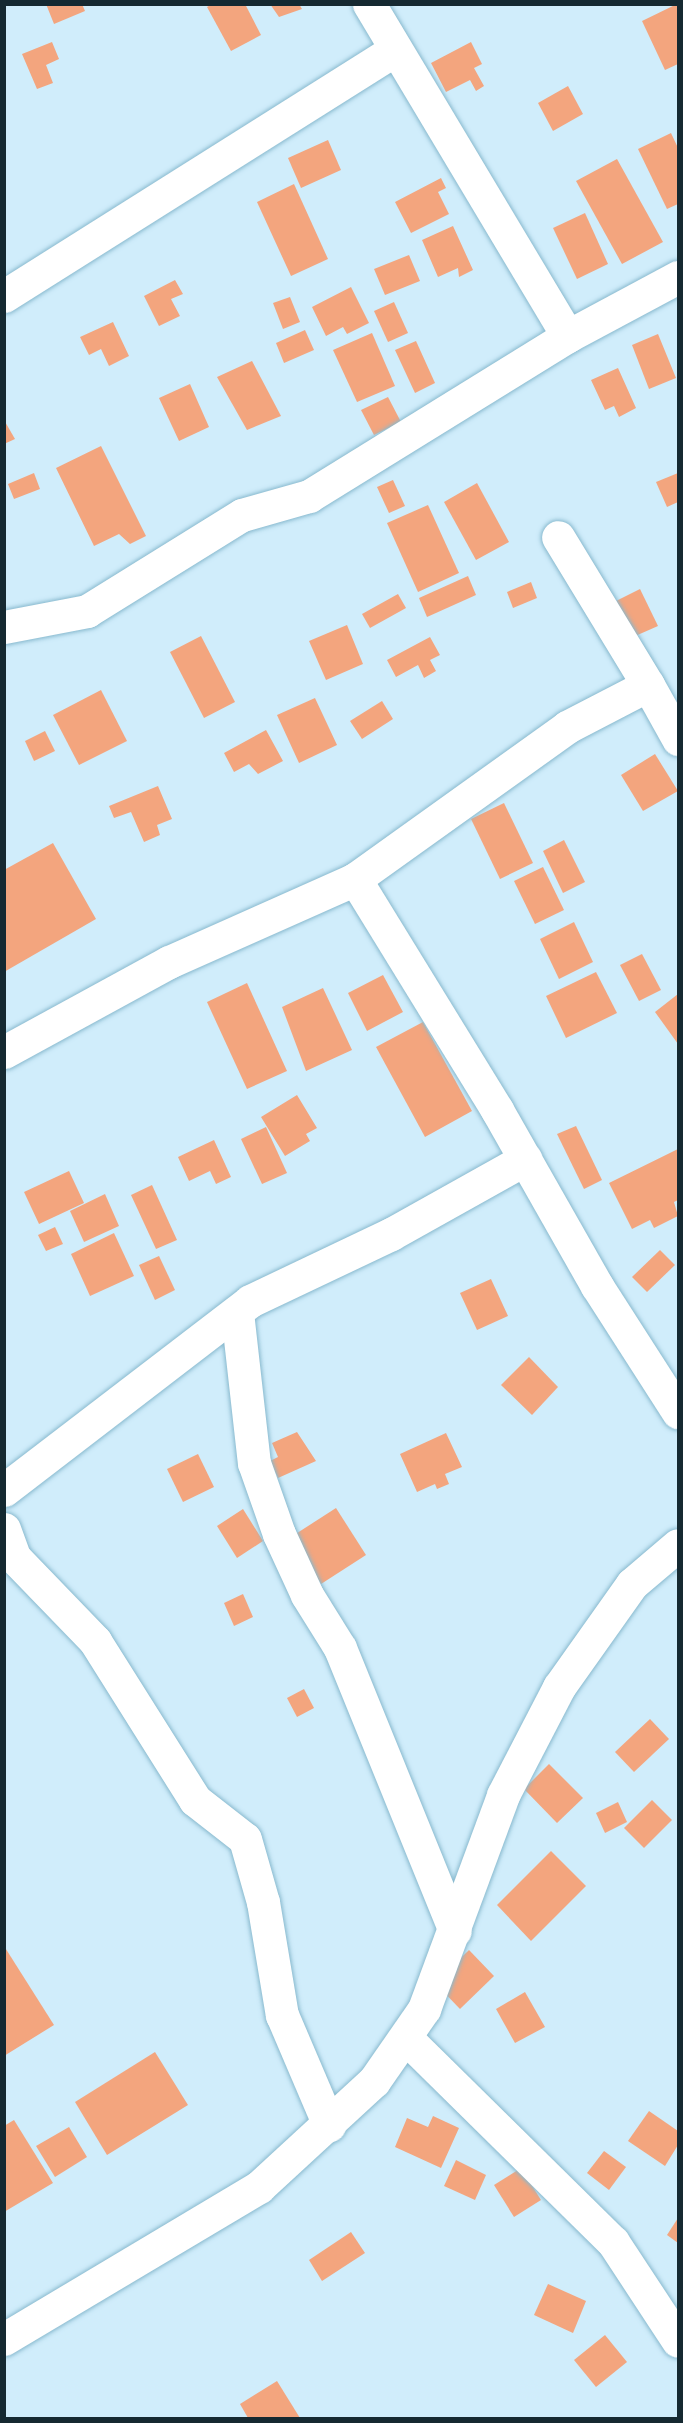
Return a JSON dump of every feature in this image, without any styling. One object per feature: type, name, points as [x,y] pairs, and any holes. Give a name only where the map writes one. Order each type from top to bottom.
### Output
[{"type":"street","points":[[369,4],[394,50],[568,336]]},
{"type":"street","points":[[4,296],[394,50]]},
{"type":"street","points":[[4,627],[87,611],[242,515],[309,496],[568,336],[678,277]]},
{"type":"street","points":[[558,537],[648,684],[678,739]]},
{"type":"street","points":[[4,1052],[169,962],[355,879],[567,727],[648,684]]},
{"type":"street","points":[[355,879],[525,1159],[597,1286],[678,1412]]},
{"type":"street","points":[[4,1490],[250,1301],[391,1234],[525,1159]]},
{"type":"street","points":[[237,1312],[254,1463],[279,1534],[307,1595],[340,1648],[455,1931]]},
{"type":"street","points":[[4,1529],[14,1557],[95,1641],[195,1800],[245,1839],[263,1902],[282,2015],[329,2125]]},
{"type":"street","points":[[4,2339],[259,2187],[329,2125],[374,2081],[407,2038],[455,1931],[503,1795],[559,1687],[632,1584],[678,1545]]},
{"type":"street","points":[[407,2038],[613,2242],[678,2341]]},
{"type":"building","points":[[46,4],[82,4],[85,11],[54,24]]},
{"type":"building","points":[[212,4],[245,4],[261,35],[231,51],[207,7]]},
{"type":"building","points":[[270,4],[299,4],[302,9],[279,17]]},
{"type":"building","points":[[677,4],[678,64],[665,70],[642,21]]},
{"type":"building","points":[[52,42],[59,59],[46,65],[53,83],[37,89],[22,54]]},
{"type":"building","points":[[471,42],[482,64],[474,68],[484,86],[476,91],[470,80],[446,92],[431,63]]},
{"type":"building","points":[[568,86],[583,114],[553,131],[538,103]]},
{"type":"building","points":[[671,133],[678,148],[678,204],[667,209],[638,149]]},
{"type":"building","points":[[328,140],[341,170],[301,188],[288,158]]},
{"type":"building","points":[[617,159],[663,242],[622,264],[576,181]]},
{"type":"building","points":[[441,178],[446,188],[438,192],[449,214],[411,233],[395,202]]},
{"type":"building","points":[[294,184],[328,259],[291,276],[257,202]]},
{"type":"building","points":[[585,213],[608,264],[577,279],[553,228]]},
{"type":"building","points":[[453,226],[473,270],[459,277],[458,268],[438,277],[422,240]]},
{"type":"building","points":[[409,255],[420,281],[385,295],[374,269]]},
{"type":"building","points":[[175,280],[183,294],[171,299],[180,316],[159,326],[144,296]]},
{"type":"building","points":[[351,287],[369,323],[347,334],[343,327],[326,336],[312,307]]},
{"type":"building","points":[[290,297],[300,322],[283,329],[273,303]]},
{"type":"building","points":[[394,302],[408,333],[388,342],[374,311]]},
{"type":"building","points":[[113,322],[129,356],[109,366],[101,349],[89,355],[80,337]]},
{"type":"building","points":[[305,330],[314,350],[284,363],[276,343]]},
{"type":"building","points":[[372,333],[395,386],[357,402],[333,350]]},
{"type":"building","points":[[658,334],[676,378],[649,389],[632,345]]},
{"type":"building","points":[[416,341],[435,383],[415,393],[395,350]]},
{"type":"building","points":[[252,361],[281,416],[247,430],[217,377]]},
{"type":"building","points":[[618,368],[636,408],[619,417],[614,406],[605,410],[591,380]]},
{"type":"building","points":[[190,384],[209,427],[179,441],[159,398]]},
{"type":"building","points":[[388,397],[401,422],[374,435],[361,410]]},
{"type":"building","points":[[4,420],[15,439],[4,444]]},
{"type":"building","points":[[101,446],[146,536],[130,544],[119,534],[94,546],[56,468]]},
{"type":"building","points":[[34,473],[40,489],[14,499],[8,484]]},
{"type":"building","points":[[678,473],[678,502],[667,507],[656,482]]},
{"type":"building","points":[[393,480],[405,506],[389,513],[377,487]]},
{"type":"building","points":[[477,483],[509,542],[476,560],[444,502]]},
{"type":"building","points":[[428,505],[459,573],[418,592],[387,523]]},
{"type":"building","points":[[468,576],[476,595],[427,617],[419,598]]},
{"type":"building","points":[[531,582],[537,598],[513,608],[507,592]]},
{"type":"building","points":[[640,589],[658,626],[633,637],[616,601]]},
{"type":"building","points":[[398,594],[406,608],[370,628],[362,614]]},
{"type":"building","points":[[347,625],[363,664],[326,680],[309,641]]},
{"type":"building","points":[[201,636],[235,702],[204,718],[170,652]]},
{"type":"building","points":[[430,637],[440,655],[430,660],[436,671],[424,678],[418,665],[396,677],[387,660]]},
{"type":"building","points":[[101,690],[127,741],[79,765],[53,715]]},
{"type":"building","points":[[315,698],[337,745],[299,763],[277,715]]},
{"type":"building","points":[[382,701],[393,719],[362,739],[350,721]]},
{"type":"building","points":[[266,730],[283,761],[258,774],[249,764],[234,772],[224,753]]},
{"type":"building","points":[[45,731],[55,751],[34,761],[25,741]]},
{"type":"building","points":[[655,754],[678,791],[643,811],[621,775]]},
{"type":"building","points":[[158,786],[172,819],[157,825],[160,835],[144,842],[131,812],[114,818],[109,806]]},
{"type":"building","points":[[504,803],[533,863],[500,879],[471,819]]},
{"type":"building","points":[[564,840],[585,882],[563,893],[543,851]]},
{"type":"building","points":[[53,843],[96,919],[4,972],[4,870]]},
{"type":"building","points":[[543,867],[564,910],[535,924],[514,881]]},
{"type":"building","points":[[574,922],[593,962],[559,979],[540,939]]},
{"type":"building","points":[[642,954],[661,990],[639,1001],[620,965]]},
{"type":"building","points":[[596,972],[617,1013],[566,1038],[546,996]]},
{"type":"building","points":[[383,975],[403,1012],[367,1031],[348,993]]},
{"type":"building","points":[[247,983],[287,1071],[247,1089],[207,1002]]},
{"type":"building","points":[[323,988],[352,1050],[306,1071],[282,1007]]},
{"type":"building","points":[[678,994],[678,1044],[655,1012]]},
{"type":"building","points":[[423,1022],[472,1111],[425,1137],[376,1047]]},
{"type":"building","points":[[297,1095],[317,1128],[306,1134],[310,1141],[285,1156],[261,1117]]},
{"type":"building","points":[[576,1126],[602,1180],[584,1189],[557,1134]]},
{"type":"building","points":[[266,1127],[287,1173],[262,1184],[241,1139]]},
{"type":"building","points":[[214,1140],[231,1177],[216,1184],[210,1171],[189,1181],[178,1157]]},
{"type":"building","points":[[678,1149],[678,1200],[674,1202],[678,1216],[654,1228],[650,1220],[632,1229],[609,1183]]},
{"type":"building","points":[[69,1171],[84,1203],[39,1224],[24,1192]]},
{"type":"building","points":[[152,1185],[177,1240],[156,1249],[131,1195]]},
{"type":"building","points":[[105,1194],[119,1226],[84,1242],[70,1211]]},
{"type":"building","points":[[55,1227],[63,1244],[46,1251],[38,1235]]},
{"type":"building","points":[[114,1233],[134,1276],[90,1296],[71,1254]]},
{"type":"building","points":[[660,1250],[675,1265],[647,1292],[632,1277]]},
{"type":"building","points":[[159,1256],[175,1290],[155,1300],[139,1265]]},
{"type":"building","points":[[491,1279],[508,1316],[477,1330],[460,1293]]},
{"type":"building","points":[[529,1357],[558,1387],[532,1415],[501,1385]]},
{"type":"building","points":[[297,1432],[316,1461],[278,1478],[270,1461],[278,1457],[272,1443]]},
{"type":"building","points":[[446,1433],[462,1467],[445,1474],[449,1484],[437,1489],[435,1484],[417,1492],[400,1454]]},
{"type":"building","points":[[198,1454],[214,1487],[183,1502],[167,1469]]},
{"type":"building","points":[[336,1508],[366,1555],[321,1584],[291,1537]]},
{"type":"building","points":[[243,1509],[263,1541],[237,1558],[217,1526]]},
{"type":"building","points":[[243,1594],[253,1617],[234,1626],[224,1603]]},
{"type":"building","points":[[304,1689],[314,1708],[297,1717],[287,1698]]},
{"type":"building","points":[[650,1719],[669,1739],[634,1772],[615,1752]]},
{"type":"building","points":[[549,1764],[583,1798],[557,1823],[524,1789]]},
{"type":"building","points":[[652,1800],[672,1820],[644,1848],[624,1828]]},
{"type":"building","points":[[618,1802],[627,1822],[605,1833],[596,1813]]},
{"type":"building","points":[[551,1851],[586,1886],[531,1941],[497,1905]]},
{"type":"building","points":[[4,1946],[54,2025],[4,2056]]},
{"type":"building","points":[[469,1950],[494,1976],[460,2009],[435,1983]]},
{"type":"building","points":[[525,1992],[545,2027],[515,2043],[496,2009]]},
{"type":"building","points":[[155,2052],[188,2105],[107,2155],[75,2102]]},
{"type":"building","points":[[649,2111],[678,2131],[678,2145],[665,2166],[628,2141]]},
{"type":"building","points":[[433,2116],[459,2128],[441,2168],[395,2147],[407,2118],[428,2127]]},
{"type":"building","points":[[14,2120],[53,2183],[4,2212],[4,2126]]},
{"type":"building","points":[[69,2127],[87,2157],[55,2177],[36,2146]]},
{"type":"building","points":[[604,2151],[626,2167],[609,2190],[587,2173]]},
{"type":"building","points":[[456,2160],[486,2175],[475,2200],[444,2186]]},
{"type":"building","points":[[521,2168],[541,2200],[514,2217],[494,2185]]},
{"type":"building","points":[[678,2218],[678,2243],[667,2235]]},
{"type":"building","points":[[351,2232],[365,2253],[322,2281],[309,2260]]},
{"type":"building","points":[[548,2284],[586,2301],[573,2333],[534,2315]]},
{"type":"building","points":[[605,2335],[627,2362],[596,2387],[574,2360]]},
{"type":"building","points":[[277,2381],[300,2418],[248,2418],[240,2404]]}]
